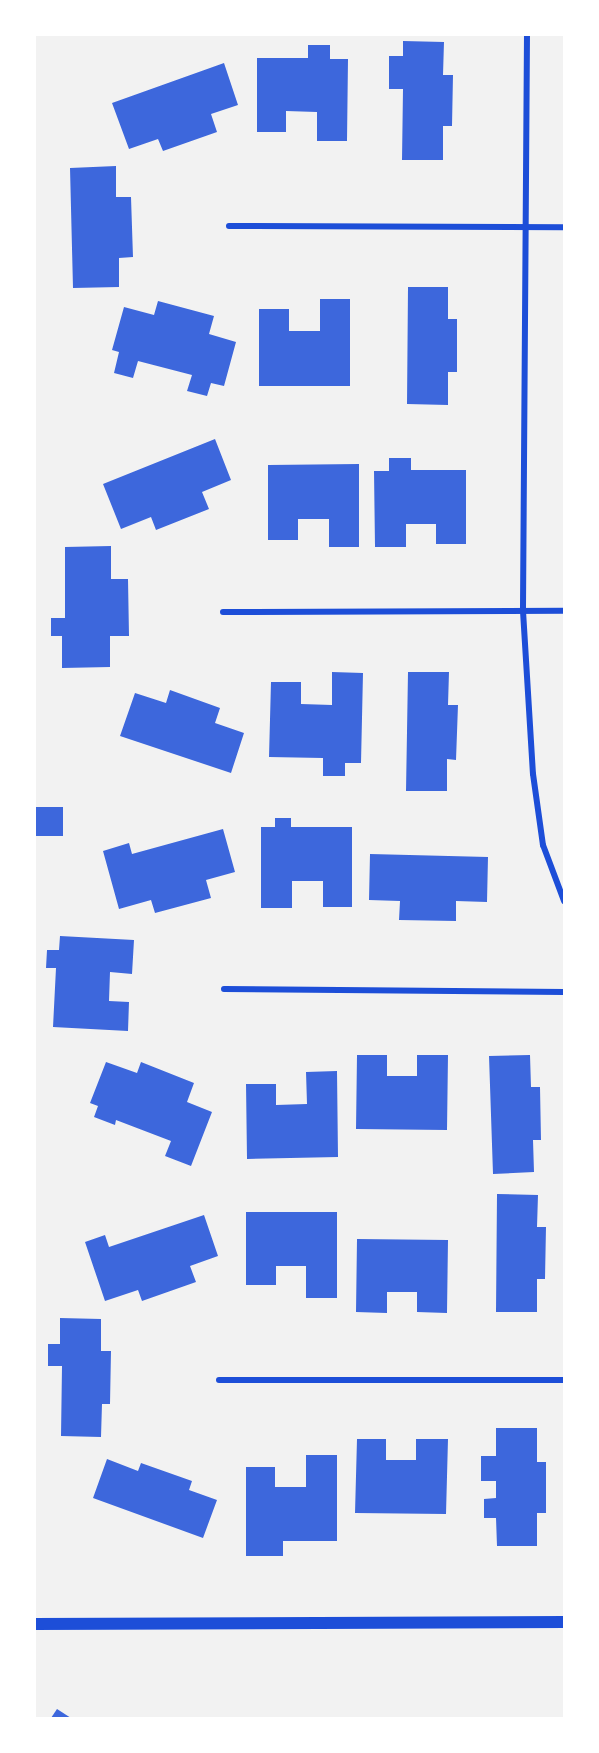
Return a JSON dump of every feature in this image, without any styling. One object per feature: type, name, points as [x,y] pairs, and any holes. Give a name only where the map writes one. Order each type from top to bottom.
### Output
[{"type":"main road","points":[[34,1624],[564,1622]]},
{"type":"street","points":[[527,34],[528,227],[523,611],[534,786],[543,845],[564,902]]},
{"type":"street","points":[[229,226],[564,227]]},
{"type":"street","points":[[223,612],[564,611]]},
{"type":"street","points":[[224,989],[564,992]]},
{"type":"street","points":[[219,1380],[564,1380]]},
{"type":"building","points":[[403,41],[444,42],[443,75],[453,75],[452,126],[443,126],[443,160],[402,160],[403,89],[389,89],[389,56],[403,56]]},
{"type":"building","points":[[308,45],[330,45],[330,59],[348,59],[347,141],[317,141],[317,112],[286,111],[286,132],[257,132],[257,58],[308,58]]},
{"type":"building","points":[[224,63],[238,105],[211,114],[217,132],[163,151],[158,139],[129,149],[112,103]]},
{"type":"building","points":[[116,166],[116,197],[131,197],[133,257],[119,258],[119,287],[73,288],[70,168]]},
{"type":"building","points":[[408,287],[448,287],[448,319],[457,319],[457,372],[448,372],[448,405],[407,404]]},
{"type":"building","points":[[320,299],[350,299],[350,386],[259,386],[259,309],[289,309],[289,331],[320,331]]},
{"type":"building","points":[[158,301],[214,316],[209,334],[236,342],[224,386],[211,383],[207,396],[187,391],[192,375],[138,361],[133,378],[114,373],[119,352],[112,350],[124,307],[154,315]]},
{"type":"building","points":[[215,439],[231,480],[202,492],[209,509],[156,530],[151,517],[121,529],[103,484]]},
{"type":"building","points":[[389,458],[411,458],[411,470],[466,470],[466,544],[436,544],[436,524],[406,524],[406,547],[375,547],[374,471],[389,471]]},
{"type":"building","points":[[359,464],[359,547],[329,547],[329,519],[298,519],[298,540],[268,540],[268,465]]},
{"type":"building","points":[[111,546],[111,579],[128,579],[129,636],[110,636],[110,667],[62,668],[62,636],[51,636],[51,618],[65,618],[65,547]]},
{"type":"building","points":[[332,672],[363,673],[361,763],[345,763],[345,776],[323,776],[323,758],[269,757],[271,682],[301,682],[301,704],[332,705]]},
{"type":"building","points":[[408,672],[449,672],[448,705],[458,705],[456,760],[447,759],[447,791],[406,791]]},
{"type":"building","points":[[170,690],[220,708],[215,723],[244,733],[231,773],[120,736],[135,693],[166,703]]},
{"type":"building","points":[[34,807],[63,807],[63,836],[34,836]]},
{"type":"building","points":[[275,818],[291,818],[291,827],[352,827],[352,907],[323,907],[323,881],[292,881],[292,908],[261,908],[261,827],[275,827]]},
{"type":"building","points":[[223,829],[235,872],[206,880],[211,898],[155,913],[151,900],[119,909],[103,851],[129,843],[132,854]]},
{"type":"building","points":[[370,854],[488,857],[487,902],[456,901],[456,921],[399,920],[400,901],[369,900]]},
{"type":"building","points":[[60,936],[134,940],[132,974],[110,972],[109,1001],[129,1002],[128,1031],[53,1027],[56,968],[46,968],[47,950],[59,950]]},
{"type":"building","points":[[357,1055],[387,1055],[387,1076],[417,1076],[417,1055],[448,1055],[447,1130],[356,1129]]},
{"type":"building","points":[[530,1055],[531,1087],[540,1087],[541,1140],[533,1140],[534,1172],[493,1174],[489,1056]]},
{"type":"building","points":[[106,1062],[137,1073],[141,1062],[194,1083],[187,1102],[212,1112],[191,1166],[165,1156],[171,1141],[116,1120],[115,1125],[94,1117],[98,1106],[90,1103]]},
{"type":"building","points":[[337,1071],[338,1157],[247,1159],[246,1084],[276,1084],[276,1105],[307,1104],[306,1072]]},
{"type":"building","points":[[497,1194],[538,1195],[537,1227],[546,1227],[545,1279],[537,1279],[537,1312],[496,1312]]},
{"type":"building","points":[[246,1212],[337,1212],[337,1298],[306,1298],[306,1266],[276,1266],[276,1285],[246,1285]]},
{"type":"building","points":[[204,1215],[218,1256],[190,1266],[196,1282],[142,1301],[138,1290],[105,1301],[85,1242],[105,1235],[109,1247]]},
{"type":"building","points":[[357,1239],[448,1240],[447,1313],[417,1312],[417,1292],[387,1292],[387,1313],[356,1312]]},
{"type":"building","points":[[60,1318],[101,1319],[101,1351],[111,1351],[110,1404],[102,1404],[101,1437],[61,1436],[62,1366],[48,1366],[48,1344],[60,1344]]},
{"type":"building","points":[[496,1428],[537,1428],[537,1462],[546,1462],[546,1513],[537,1513],[537,1546],[497,1546],[496,1518],[484,1518],[484,1499],[496,1498],[496,1481],[481,1481],[481,1456],[496,1456]]},
{"type":"building","points":[[357,1439],[386,1439],[386,1460],[416,1460],[416,1439],[448,1439],[446,1514],[355,1513]]},
{"type":"building","points":[[306,1455],[337,1455],[337,1541],[283,1541],[283,1556],[246,1556],[246,1467],[275,1467],[275,1487],[306,1487]]},
{"type":"building","points":[[107,1459],[138,1471],[141,1463],[192,1481],[189,1490],[217,1500],[203,1538],[93,1498]]},
{"type":"building","points":[[57,1709],[71,1718],[51,1718]]}]
